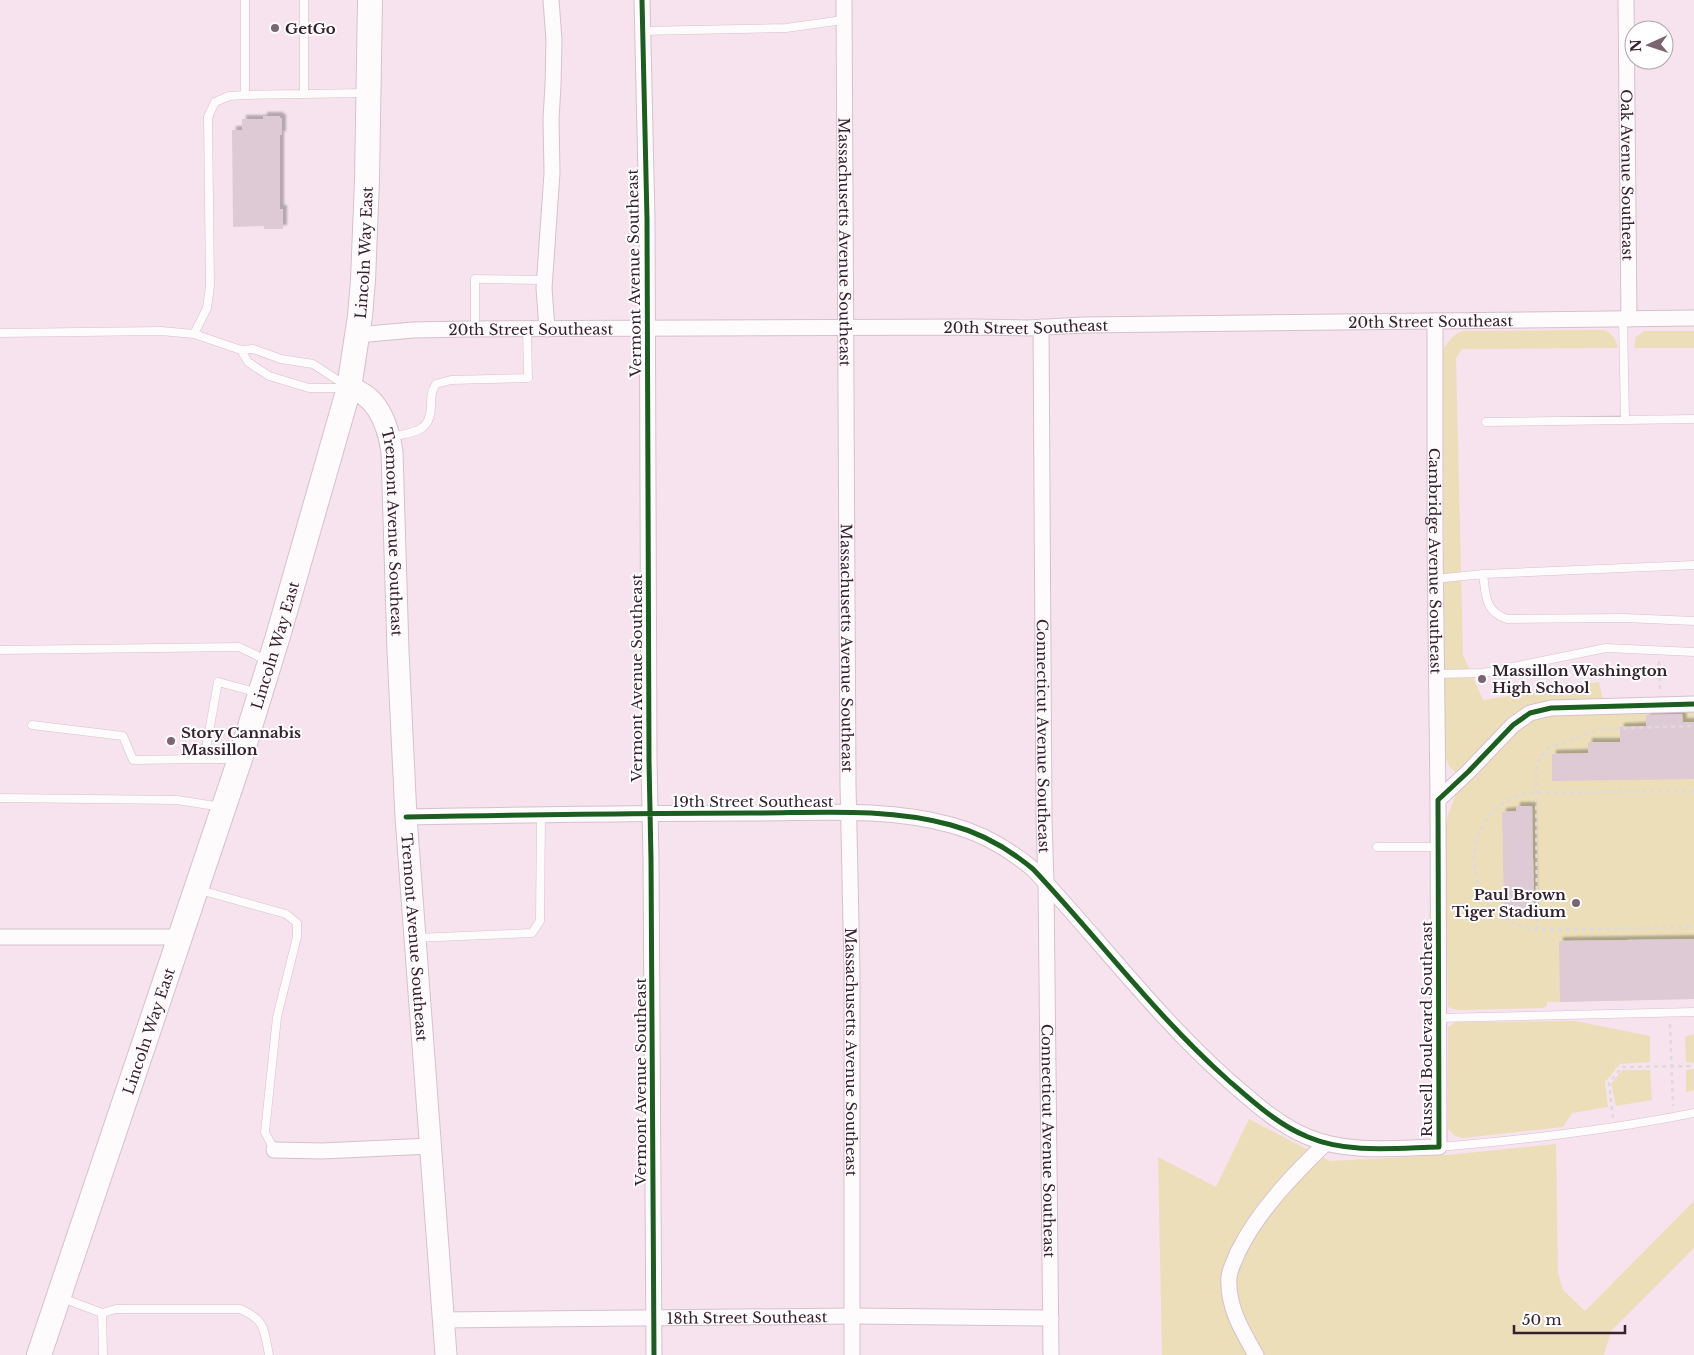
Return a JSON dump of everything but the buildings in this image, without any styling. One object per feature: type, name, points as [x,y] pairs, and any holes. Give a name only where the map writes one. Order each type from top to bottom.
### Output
[{"type":"main road","name":"Lincoln Way East","points":[[38,1355],[240,759],[349,388],[363,280],[370,0]]},
{"type":"street","points":[[547,329],[545,280],[552,173],[550,119],[554,85],[554,40],[551,0]]},
{"type":"street","name":"Vermont Avenue Southeast","points":[[642,0],[647,219],[654,1355]]},
{"type":"street","name":"Massachusetts Avenue Southeast","points":[[844,0],[845,328],[852,971],[852,1355]]},
{"type":"street","name":"Oak Avenue Southeast","points":[[1626,0],[1626,319]]},
{"type":"street","name":"20th Street Southeast","points":[[357,334],[413,330],[475,329],[1042,327],[1694,318]]},
{"type":"street","name":"Cambridge Avenue Southeast","points":[[1435,322],[1435,579],[1438,800]]},
{"type":"street","name":"Connecticut Avenue Southeast","points":[[1042,327],[1044,822],[1051,1355]]},
{"type":"street","name":"Tremont Avenue Southeast","points":[[349,388],[358,390],[372,401],[384,419],[389,437],[393,474],[398,651],[406,817],[446,1355]]},
{"type":"street","points":[[1438,800],[1513,725],[1530,713],[1550,708],[1694,704]]},
{"type":"street","name":"Russell Boulevard Southeast","points":[[950,824],[981,835],[1019,857],[1046,883],[1140,991],[1216,1070],[1290,1129],[1308,1138],[1358,1148],[1439,1147],[1438,800]]},
{"type":"street","name":"19th Street Southeast","points":[[406,817],[849,813],[895,815],[950,824]]},
{"type":"street","points":[[0,937],[179,937]]},
{"type":"street","points":[[1256,1355],[1234,1314],[1230,1297],[1229,1277],[1231,1267],[1245,1238],[1258,1219],[1292,1176],[1326,1143]]},
{"type":"street","points":[[274,1150],[322,1151],[430,1146]]},
{"type":"street","name":"18th Street Southeast","points":[[443,1320],[853,1316],[1051,1318]]},
{"type":"lane","points":[[245,0],[245,95]]},
{"type":"lane","points":[[304,0],[304,94]]},
{"type":"lane","points":[[642,31],[786,28],[843,20]]},
{"type":"lane","points":[[194,334],[207,308],[210,286],[208,117],[215,102],[229,96],[368,92]]},
{"type":"lane","points":[[475,329],[475,280],[545,280]]},
{"type":"lane","points":[[1625,420],[1626,319]]},
{"type":"lane","points":[[389,437],[414,432],[426,425],[429,420],[431,395],[436,384],[451,380],[528,378],[527,329]]},
{"type":"lane","points":[[0,333],[161,331],[194,334],[240,350],[253,350],[287,361],[313,364],[349,388]]},
{"type":"lane","points":[[240,350],[248,362],[270,376],[309,388],[349,388]]},
{"type":"lane","points":[[1486,422],[1694,419]]},
{"type":"lane","points":[[1435,579],[1483,574],[1694,565]]},
{"type":"lane","points":[[1483,574],[1486,599],[1491,610],[1498,616],[1507,619],[1624,618],[1694,621]]},
{"type":"lane","points":[[0,650],[239,647],[270,662]]},
{"type":"lane","points":[[1437,674],[1483,673],[1606,648],[1694,652]]},
{"type":"lane","points":[[204,759],[218,682],[260,694]]},
{"type":"lane","points":[[32,725],[123,736],[133,760],[240,759]]},
{"type":"lane","points":[[0,798],[177,800],[224,807]]},
{"type":"lane","points":[[414,938],[532,933],[540,921],[541,815]]},
{"type":"lane","points":[[1377,847],[1438,847]]},
{"type":"lane","points":[[196,889],[286,914],[297,923],[297,937],[277,1017],[266,1132],[274,1150]]},
{"type":"lane","points":[[1438,1018],[1694,1012]]},
{"type":"lane","points":[[1439,1147],[1522,1140],[1694,1113]]},
{"type":"lane","points":[[58,1296],[102,1313],[116,1309],[240,1309],[253,1314],[261,1321],[269,1355]]},
{"type":"lane","points":[[102,1313],[103,1355]]},
{"type":"path","points":[[1659,650],[1660,704]]},
{"type":"path","points":[[1537,930],[1536,768],[1548,748],[1558,742],[1598,729],[1694,726]]},
{"type":"path","points":[[1694,791],[1527,793],[1511,799],[1496,809],[1484,826],[1475,845],[1473,866],[1478,886],[1488,903],[1501,916],[1521,927],[1537,930],[1694,927]]},
{"type":"path","points":[[1670,1013],[1674,1117]]},
{"type":"path","points":[[1614,1127],[1609,1083],[1622,1067],[1694,1066]]},
{"type":"shaded area","points":[[1604,330],[1613,337],[1618,348],[1462,349],[1456,358],[1463,655],[1483,700],[1599,682],[1603,700],[1531,704],[1510,717],[1461,771],[1454,771],[1450,767],[1445,754],[1443,350],[1452,338],[1464,331]]},
{"type":"shaded area","points":[[1644,331],[1694,331],[1694,348],[1634,348],[1636,337]]},
{"type":"shaded area","name":"Paul Brown Tiger Stadium","points":[[1682,710],[1694,710],[1694,999],[1547,1002],[1547,1006],[1543,1008],[1457,1010],[1448,1007],[1445,835],[1448,814],[1457,793],[1487,759],[1534,715],[1646,711],[1646,714],[1682,714]]},
{"type":"shaded area","points":[[1575,1021],[1650,1036],[1650,1062],[1620,1064],[1605,1082],[1608,1107],[1572,1113],[1563,1127],[1463,1138],[1455,1136],[1448,1129],[1448,1027],[1456,1022]]},
{"type":"shaded area","points":[[1694,1034],[1694,1063],[1686,1062],[1685,1037]]},
{"type":"shaded area","points":[[1694,1069],[1694,1090],[1686,1092],[1686,1070]]},
{"type":"shaded area","points":[[1622,1070],[1650,1070],[1652,1100],[1616,1106],[1611,1084]]},
{"type":"shaded area","points":[[1249,1119],[1330,1161],[1448,1155],[1556,1144],[1558,1273],[1563,1290],[1585,1311],[1694,1201],[1694,1248],[1611,1331],[1604,1355],[1162,1355],[1158,1157],[1216,1187]]},
{"type":"cycle path","points":[[642,0],[647,219],[654,1355]]},
{"type":"cycle path","points":[[406,817],[851,812],[926,819],[962,828],[994,842],[1033,869],[1176,1030],[1228,1080],[1286,1126],[1308,1137],[1339,1146],[1372,1149],[1439,1147],[1438,800],[1513,725],[1530,713],[1551,708],[1694,704]]},
{"type":"place","name":"GetGo","points":[[275,28]]},
{"type":"place","name":"Massillon Washington High School","points":[[1482,679]]},
{"type":"place","name":"Story Cannabis Massillon","points":[[171,741]]},
{"type":"place","name":"Paul Brown Tiger Stadium","points":[[1576,903]]}]
